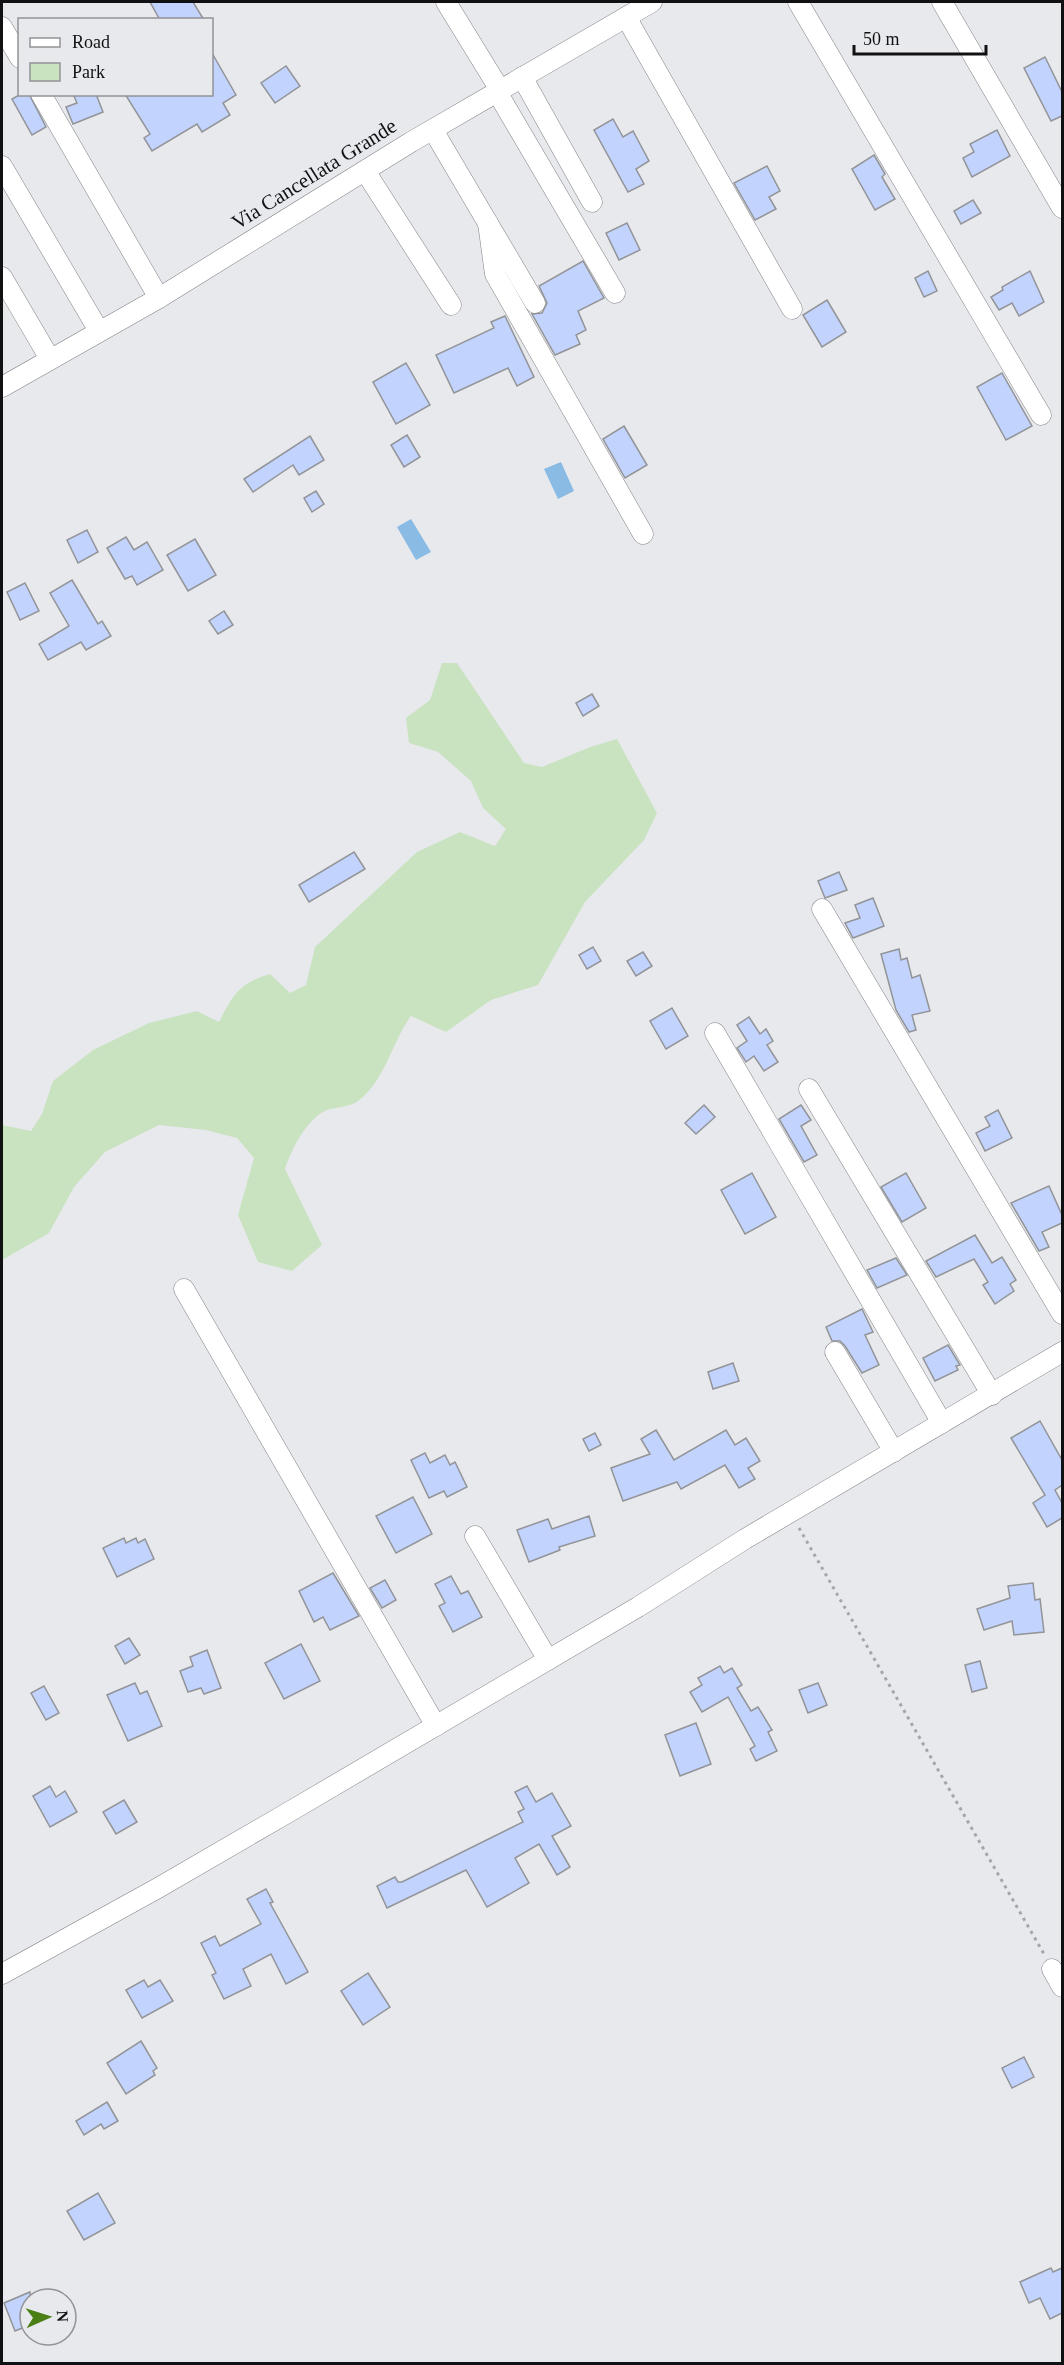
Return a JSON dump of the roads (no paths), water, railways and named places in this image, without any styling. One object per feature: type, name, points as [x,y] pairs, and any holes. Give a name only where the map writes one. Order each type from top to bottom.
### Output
[{"type":"street","points":[[446,2],[615,293]]},
{"type":"street","points":[[798,2],[1041,415]]},
{"type":"street","points":[[942,2],[1062,208]]},
{"type":"street","points":[[639,7],[792,309]]},
{"type":"street","name":"Via Cancellata Grande","points":[[2,387],[159,297],[639,7]]},
{"type":"street","points":[[2,27],[18,55]]},
{"type":"street","points":[[522,77],[592,202]]},
{"type":"street","points":[[42,96],[159,297]]},
{"type":"street","points":[[433,130],[535,303]]},
{"type":"street","points":[[2,166],[99,332]]},
{"type":"street","points":[[365,171],[451,305]]},
{"type":"street","points":[[488,223],[495,274],[643,534]]},
{"type":"street","points":[[2,277],[50,359]]},
{"type":"street","points":[[822,909],[1062,1314]]},
{"type":"street","points":[[715,1033],[942,1423]]},
{"type":"street","points":[[809,1089],[993,1395]]},
{"type":"street","points":[[184,1289],[436,1726]]},
{"type":"street","points":[[835,1352],[894,1452]]},
{"type":"street","points":[[2,1974],[158,1888],[436,1726],[790,1512],[993,1395],[1062,1352]]},
{"type":"street","points":[[475,1536],[548,1660]]},
{"type":"street","points":[[1052,1969],[1062,1988]]},
{"type":"water","points":[[561,462],[574,491],[558,499],[544,469]]},
{"type":"water","points":[[411,519],[431,552],[416,560],[397,527]]}]
